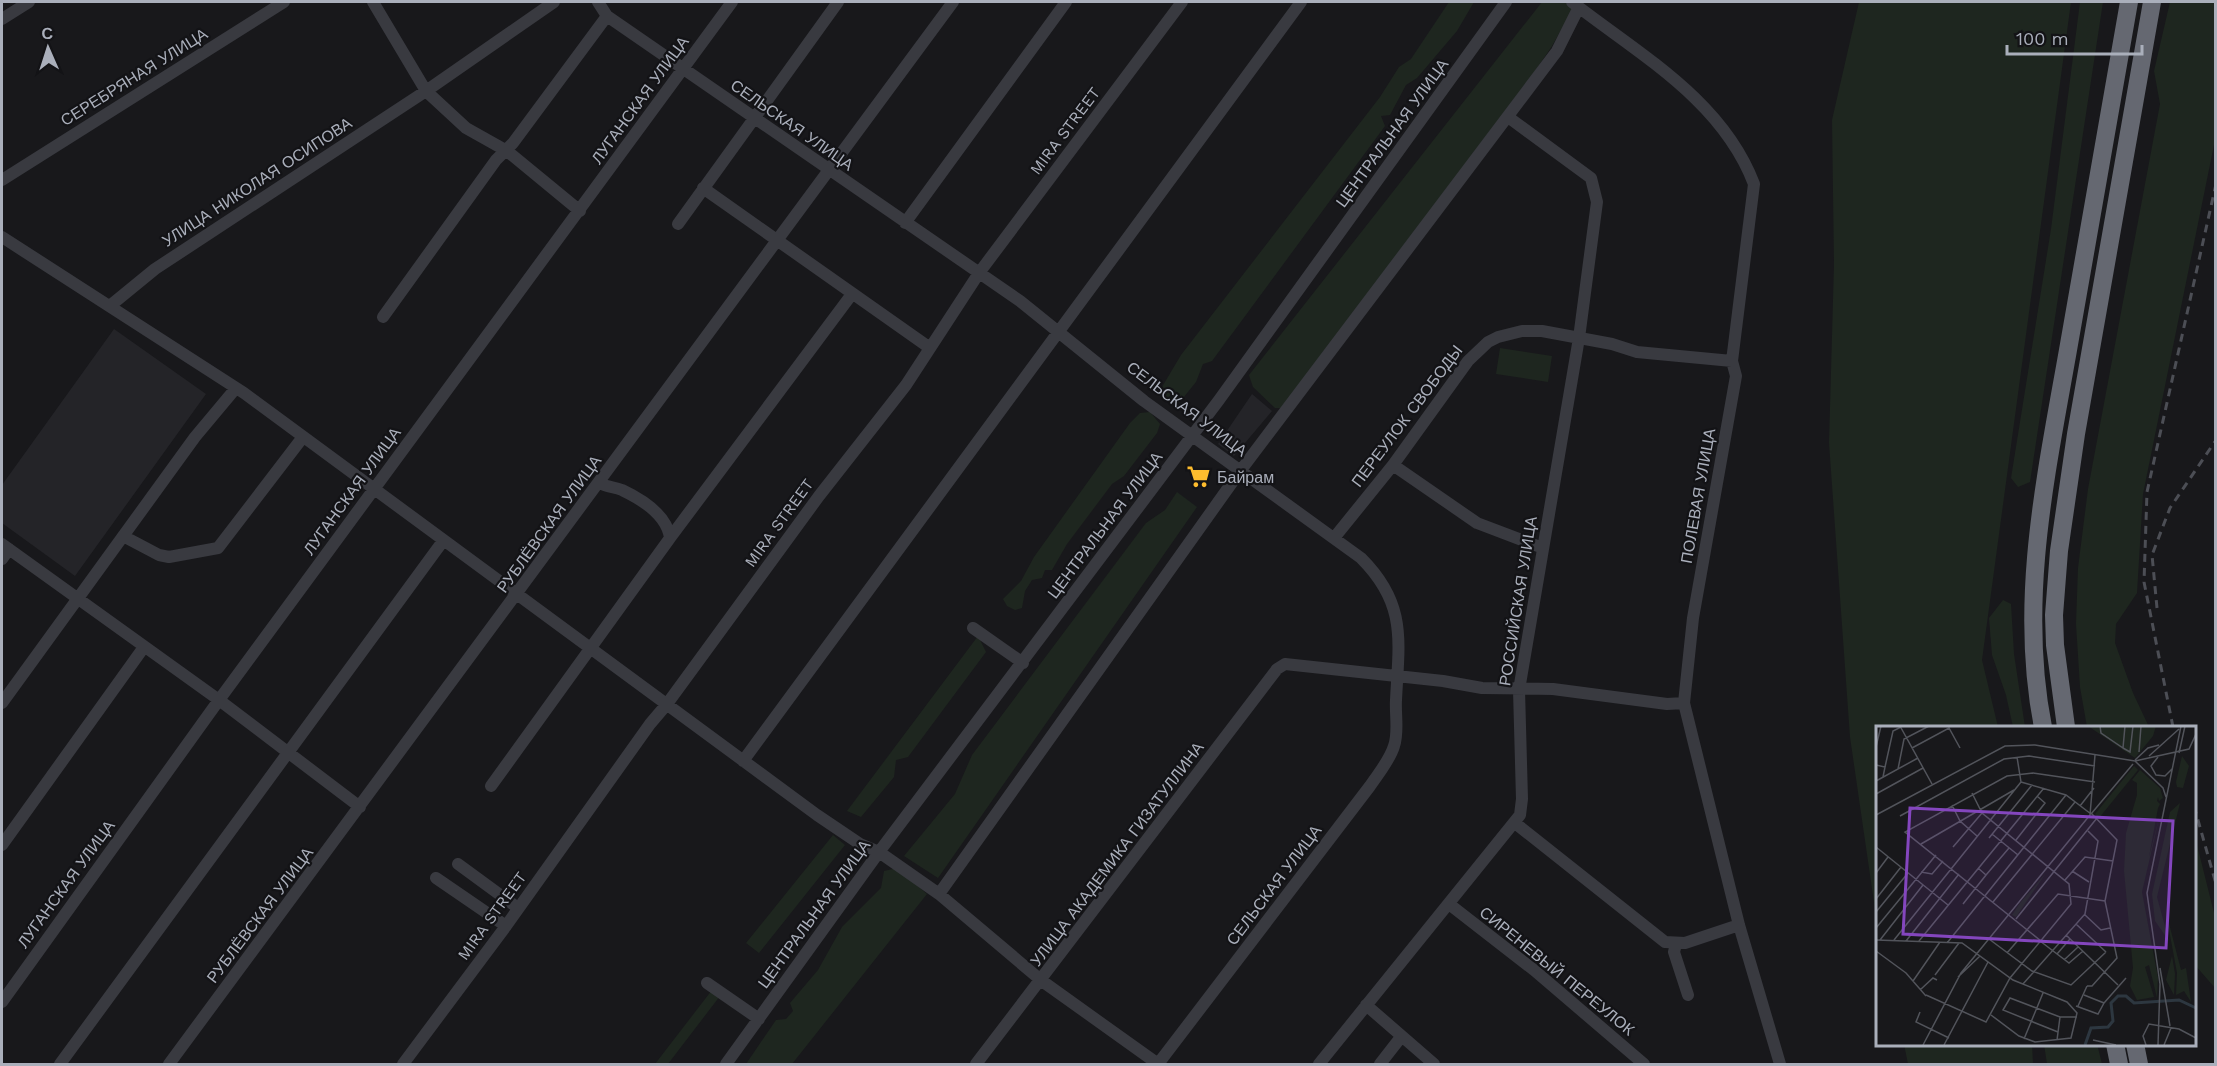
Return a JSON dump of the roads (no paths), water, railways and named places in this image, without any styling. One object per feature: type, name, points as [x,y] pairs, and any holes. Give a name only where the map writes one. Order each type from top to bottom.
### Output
[{"type":"highway","points":[[2043,726],[2032,644],[2031,607],[2036,549],[2054,430],[2129,2]]},
{"type":"highway","points":[[2066,726],[2055,645],[2054,615],[2059,551],[2076,434],[2151,2]]},
{"type":"highway","points":[[2115,1045],[2120,1065]]},
{"type":"highway","points":[[2135,1045],[2139,1065]]},
{"type":"street","points":[[2,19],[29,2]]},
{"type":"street","name":"СЕРЕБРЯНАЯ УЛИЦА","points":[[2,180],[284,2]]},
{"type":"street","points":[[373,2],[426,90],[466,128],[507,151],[580,211]]},
{"type":"street","name":"УЛИЦА НИКОЛАЯ ОСИПОВА","points":[[111,305],[155,269],[426,90],[554,2]]},
{"type":"street","name":"СЕЛЬСКАЯ УЛИЦА","points":[[598,2],[607,16],[682,70],[753,116],[979,273],[1058,331],[1144,401],[1334,538],[1368,565],[1389,592],[1398,629],[1396,740],[1391,753],[1370,786],[1158,1064]]},
{"type":"street","name":"ЛУГАНСКАЯ УЛИЦА","points":[[2,1002],[219,700],[732,2]]},
{"type":"street","points":[[678,224],[753,116],[838,2]]},
{"type":"street","name":"РУБЛЁВСКАЯ УЛИЦА","points":[[169,1065],[953,2]]},
{"type":"street","points":[[905,223],[1066,2]]},
{"type":"street","name":"MIRA STREET","points":[[403,1065],[506,926],[650,724],[668,704],[819,496],[906,385],[979,273],[1182,2]]},
{"type":"street","points":[[743,761],[1301,2]]},
{"type":"street","name":"ЦЕНТРАЛЬНАЯ УЛИЦА","points":[[726,1065],[879,852],[1193,435],[1506,2]]},
{"type":"street","points":[[939,894],[1241,470],[1557,51],[1575,4]]},
{"type":"street","name":"ПОЛЕВАЯ УЛИЦА","points":[[1575,4],[1640,52],[1708,109],[1745,160],[1754,184],[1732,361],[1736,376],[1693,618],[1684,703],[1739,925],[1780,1065]]},
{"type":"street","points":[[383,317],[496,160],[507,151],[607,16]]},
{"type":"street","name":"РОССИЙСКАЯ УЛИЦА","points":[[1318,1065],[1520,814],[1522,799],[1519,690],[1579,338],[1597,202],[1591,178],[1509,117]]},
{"type":"street","points":[[703,188],[930,348]]},
{"type":"street","points":[[2,237],[236,387],[442,541],[817,815],[860,844],[879,852],[939,894],[1042,981],[1158,1064]]},
{"type":"street","points":[[491,786],[670,538],[852,294]]},
{"type":"street","name":"ПЕРЕУЛОК СВОБОДЫ","points":[[1334,538],[1393,465],[1468,361],[1488,342],[1522,331],[1542,331],[1637,352],[1732,361]]},
{"type":"street","points":[[2,703],[123,536],[236,387]]},
{"type":"street","points":[[123,536],[159,555],[169,557],[218,548],[303,437]]},
{"type":"street","points":[[1393,465],[1477,523],[1543,548]]},
{"type":"street","points":[[600,483],[620,489],[651,507],[669,531],[670,538]]},
{"type":"street","points":[[60,1065],[442,541]]},
{"type":"street","points":[[4,551],[77,599],[219,700],[360,807]]},
{"type":"street","points":[[973,628],[1023,663]]},
{"type":"street","points":[[2,845],[144,647]]},
{"type":"street","name":"УЛИЦА АКАДЕМИКА ГИЗАТУЛЛИНА","points":[[976,1065],[1277,669],[1285,664],[1397,676]]},
{"type":"street","points":[[1397,676],[1482,688],[1553,689],[1647,702],[1684,703]]},
{"type":"street","points":[[1515,823],[1656,937],[1676,944],[1739,925]]},
{"type":"street","points":[[458,864],[518,909]]},
{"type":"street","points":[[436,878],[506,926]]},
{"type":"street","name":"СИРЕНЕВЫЙ ПЕРЕУЛОК","points":[[1449,904],[1534,970],[1644,1065]]},
{"type":"street","points":[[1676,944],[1674,952],[1688,995]]},
{"type":"street","points":[[707,983],[759,1019]]},
{"type":"street","points":[[1366,1005],[1434,1065]]},
{"type":"street","points":[[1380,1065],[1401,1037]]},
{"type":"railway","points":[[2173,726],[2144,582],[2147,492],[2216,184]]},
{"type":"railway","points":[[2157,608],[2152,555],[2170,508],[2216,440]]},
{"type":"railway","points":[[2196,813],[2216,884]]},
{"type":"place","name":"Байрам","points":[[1199,477]]}]
